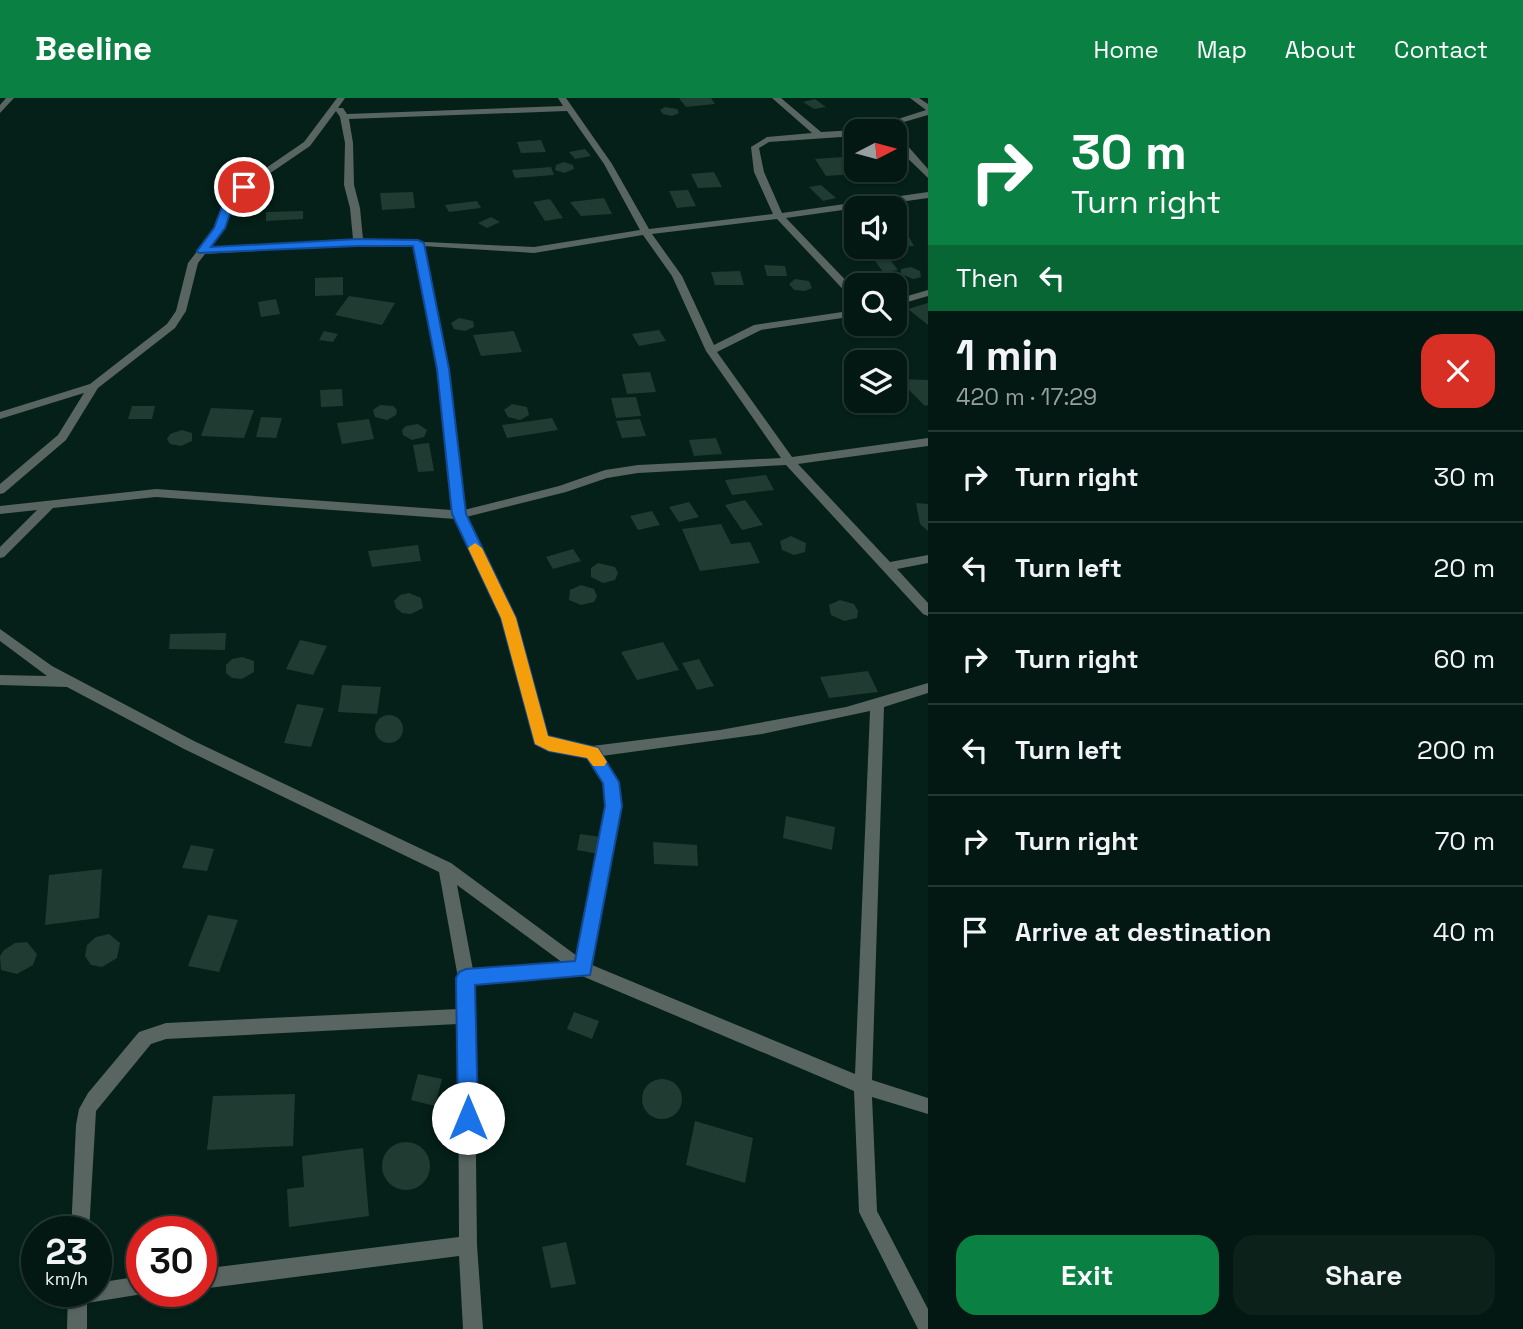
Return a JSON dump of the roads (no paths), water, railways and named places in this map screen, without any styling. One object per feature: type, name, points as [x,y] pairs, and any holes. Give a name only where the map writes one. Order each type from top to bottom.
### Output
[{"type":"street","points":[[0,110],[10,98]]},
{"type":"street","points":[[562,98],[608,164],[646,232],[677,276],[710,351],[789,461],[928,611]]},
{"type":"street","points":[[776,98],[819,135]]},
{"type":"street","points":[[901,119],[928,110],[915,98]]},
{"type":"street","points":[[337,100],[344,117],[349,143],[350,190],[355,208],[358,242]]},
{"type":"street","points":[[0,415],[94,386],[162,334],[178,318],[193,263],[220,228],[232,199],[244,187],[307,144],[337,100]]},
{"type":"street","points":[[344,117],[571,108]]},
{"type":"street","points":[[844,134],[766,140],[755,147],[754,153],[779,216],[844,284]]},
{"type":"street","points":[[907,151],[928,175]]},
{"type":"street","points":[[203,251],[358,242],[534,250],[646,232],[928,195]]},
{"type":"street","points":[[418,243],[443,369],[459,514],[508,618],[541,740],[549,745],[593,752],[782,727],[877,706],[928,688]]},
{"type":"street","points":[[907,299],[928,293]]},
{"type":"street","points":[[710,351],[758,327],[844,315]]},
{"type":"street","points":[[0,490],[62,437],[94,386]]},
{"type":"street","points":[[0,510],[156,493],[459,514],[562,489],[605,474],[638,469],[789,461],[928,442]]},
{"type":"street","points":[[0,554],[49,505]]},
{"type":"street","points":[[887,567],[928,559]]},
{"type":"street","points":[[0,634],[47,670],[189,745],[446,868],[583,969],[863,1086],[928,1106]]},
{"type":"street","points":[[0,680],[71,682]]},
{"type":"street","points":[[877,706],[863,1086],[868,1212],[928,1329]]},
{"type":"street","points":[[583,969],[614,806],[611,782],[593,752]]},
{"type":"street","points":[[446,868],[466,978],[468,1245],[473,1329]]},
{"type":"street","points":[[466,978],[583,969]]},
{"type":"street","points":[[81,1216],[88,1109],[145,1038],[166,1031],[468,1016]]},
{"type":"street","points":[[217,1277],[468,1245]]},
{"type":"street","points":[[77,1307],[77,1329]]}]
